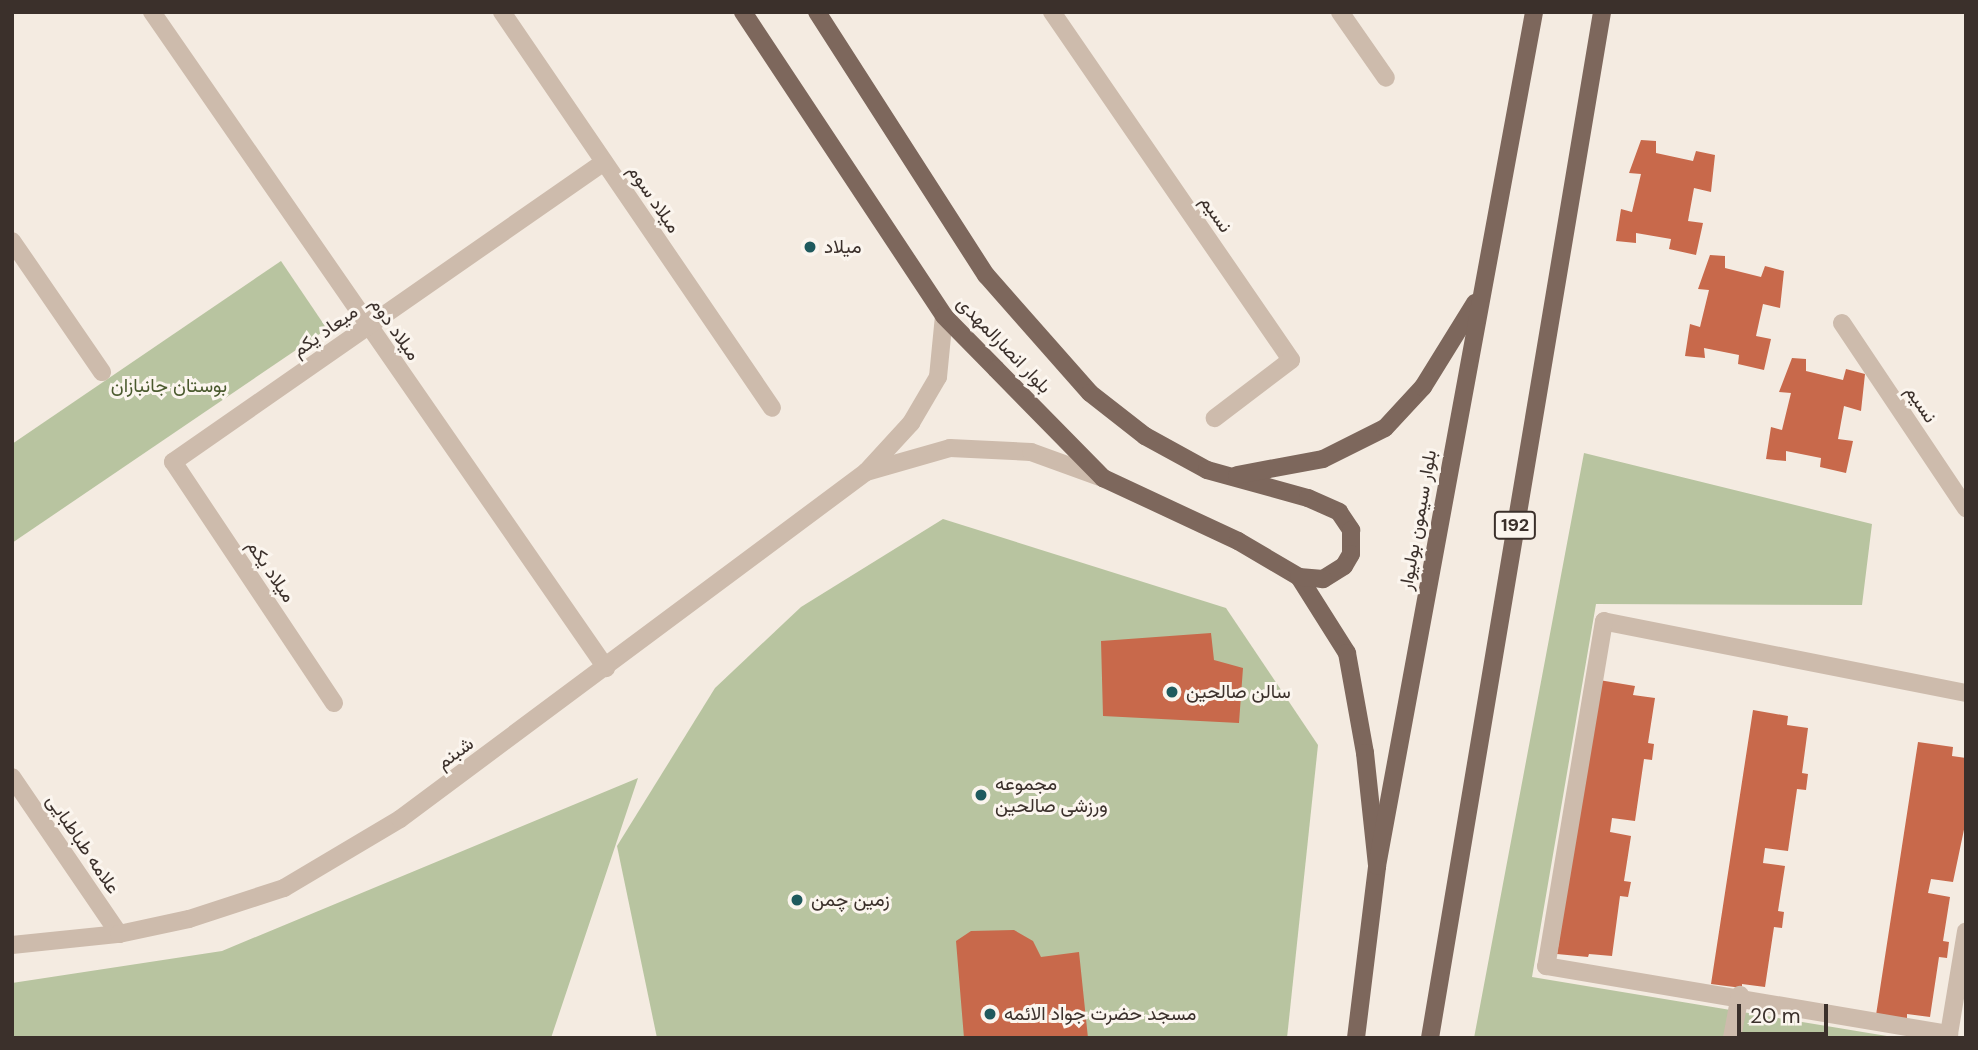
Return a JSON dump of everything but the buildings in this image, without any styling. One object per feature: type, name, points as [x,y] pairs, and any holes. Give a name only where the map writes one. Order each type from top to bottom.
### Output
[{"type":"main road","name":"بلوار انصارالمهدی","points":[[743,12],[944,316],[1103,478],[1238,541],[1299,578],[1323,579],[1344,565],[1351,554],[1351,530],[1339,512],[1324,505],[1207,470],[1145,436],[1090,393],[1035,335],[986,275],[817,12]]},
{"type":"main road","name":"بلوار سیمون بولیوار","points":[[1356,1038],[1377,866],[1480,294],[1534,12]]},
{"type":"main road","name":"192","points":[[1430,1038],[1602,12]]},
{"type":"main road","points":[[1232,476],[1323,460],[1385,428],[1423,387],[1480,294]]},
{"type":"main road","points":[[1299,578],[1347,653],[1365,753],[1377,866]]},
{"type":"street","name":"میلاد دوم","points":[[152,12],[606,668]]},
{"type":"street","name":"میلاد سوم","points":[[502,12],[772,408]]},
{"type":"street","name":"نسیم","points":[[1052,12],[1292,360],[1215,418]]},
{"type":"street","points":[[1340,12],[1386,78]]},
{"type":"street","name":"میعاد یکم","points":[[173,462],[604,162]]},
{"type":"street","points":[[12,241],[102,372]]},
{"type":"street","points":[[866,472],[911,423],[938,377],[944,316]]},
{"type":"street","name":"نسیم","points":[[1842,323],[1966,508]]},
{"type":"street","points":[[866,472],[950,448],[1031,452],[1103,478]]},
{"type":"street","name":"میلاد یکم","points":[[173,462],[334,703]]},
{"type":"street","name":"شبنم","points":[[12,946],[119,934],[189,919],[284,888],[400,819],[866,472]]},
{"type":"street","points":[[1966,694],[1604,621],[1546,966],[1740,995],[1949,1034],[1966,931]]},
{"type":"street","name":"علامه طباطبایی","points":[[12,777],[119,934]]},
{"type":"street","points":[[1732,1038],[1740,995]]},
{"type":"green space","name":"بوستان جانبازان","points":[[281,261],[327,329],[12,543],[12,444]]},
{"type":"green space","points":[[1584,453],[1872,524],[1862,605],[1596,604],[1532,977],[1899,1038],[1474,1038]]},
{"type":"green space","name":"مجموعه ورزشی صالحین","points":[[943,519],[1226,608],[1318,745],[1287,1038],[657,1038],[617,846],[715,688],[801,607]]},
{"type":"green space","points":[[638,778],[551,1038],[12,1038],[12,983],[222,951]]},
{"type":"place","name":"میلاد","points":[[810,247]]},
{"type":"place","name":"سالن صالحین","points":[[1172,692]]},
{"type":"place","name":"مجموعه ورزشی صالحین","points":[[981,795]]},
{"type":"place","name":"زمین چمن","points":[[797,900]]},
{"type":"place","name":"مسجد حضرت جواد الائمه","points":[[990,1014]]}]
